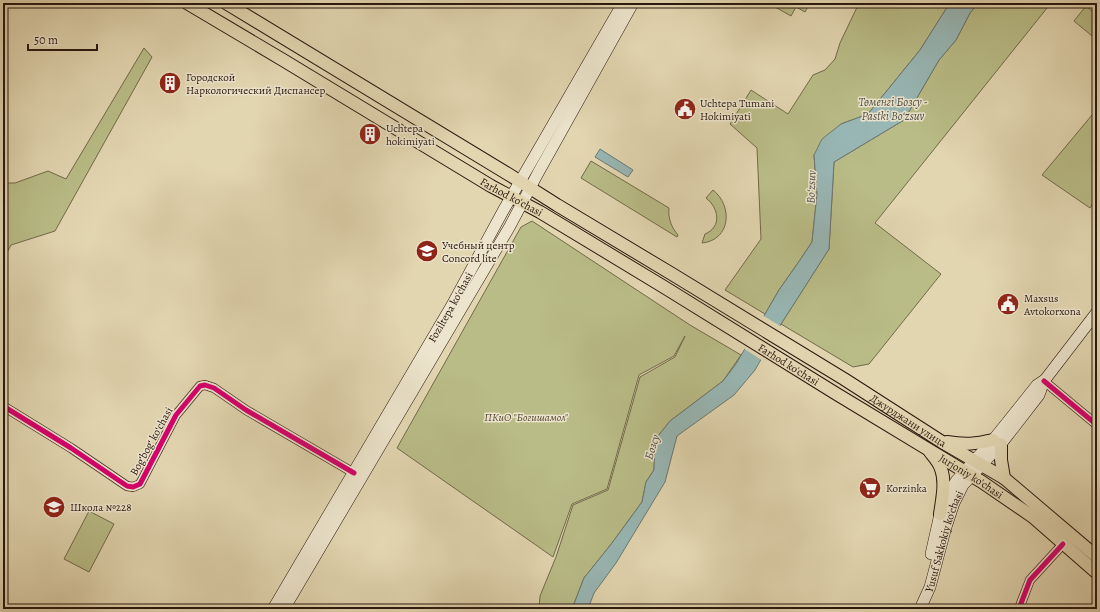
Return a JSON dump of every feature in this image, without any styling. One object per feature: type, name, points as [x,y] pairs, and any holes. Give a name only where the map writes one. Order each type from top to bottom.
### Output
[{"type":"main road","name":"Farhod ko'chasi","points":[[187,3],[491,186],[546,216],[836,393]]},
{"type":"main road","name":"Farhod ko'chasi","points":[[226,3],[557,206],[844,379]]},
{"type":"main road","name":"Foziltepa ko'chasi","points":[[284,609],[510,226],[522,203],[525,185],[623,3]]},
{"type":"main road","name":"Foziltepa ko'chasi","points":[[273,609],[452,305],[511,197],[525,185],[633,3]]},
{"type":"main road","name":"Yusuf Sakkokiy ko'chasi","points":[[917,609],[940,514],[946,496],[956,481],[968,473],[1039,395],[1044,381],[1097,312]]},
{"type":"main road","name":"Джурджани улица","points":[[844,379],[977,463]]},
{"type":"main road","name":"Jurjoniy ko'chasi","points":[[836,393],[1004,496],[1033,517],[1097,573]]},
{"type":"main road","points":[[942,442],[961,444],[997,442],[1004,478]]},
{"type":"main road","points":[[927,448],[936,460],[942,472],[940,514]]},
{"type":"main road","name":"Jurjoniy ko'chasi","points":[[977,463],[1004,478],[1097,557]]},
{"type":"main road","name":"Yusuf Sakkokiy ko'chasi","points":[[920,609],[930,587],[954,503],[968,473]]},
{"type":"street","points":[[1044,381],[1097,425]]},
{"type":"street","name":"Bogʻbogʻ koʻchasi","points":[[3,406],[71,448],[127,486],[133,487],[140,484],[176,415],[200,386],[205,384],[214,388],[246,410],[354,473]]},
{"type":"street","points":[[1020,606],[1030,580],[1063,544]]},
{"type":"green space","points":[[768,3],[810,3],[805,12],[796,7],[791,16]]},
{"type":"green space","points":[[859,3],[948,3],[946,9],[920,50],[868,114],[841,124],[814,155],[817,194],[812,242],[779,290],[765,314],[725,290],[761,239],[757,148],[730,124],[751,90],[788,114],[813,75],[825,70],[835,59],[840,43]]},
{"type":"green space","points":[[978,3],[1051,3],[875,223],[941,274],[869,364],[853,367],[781,324],[829,249],[834,162],[904,120],[939,60],[956,40],[970,13]]},
{"type":"green space","points":[[1086,6],[1097,15],[1097,40],[1074,21]]},
{"type":"green space","points":[[144,48],[152,57],[55,231],[11,245],[3,260],[3,183],[15,183],[48,171],[66,179]]},
{"type":"green space","points":[[1097,109],[1097,196],[1090,208],[1042,175]]},
{"type":"green space","points":[[591,161],[669,208],[670,222],[678,235],[677,237],[581,178]]},
{"type":"green space","points":[[713,190],[724,205],[726,221],[719,236],[712,241],[702,243],[705,234],[714,227],[716,222],[717,217],[714,207],[706,198]]},
{"type":"green space","name":"ПКиО \"Богишамол\"","points":[[532,221],[690,325],[741,355],[723,381],[670,421],[655,440],[654,470],[646,482],[642,502],[584,578],[572,609],[539,609],[540,596],[556,557],[573,505],[608,490],[640,377],[675,357],[685,336],[674,356],[639,375],[607,489],[572,504],[553,557],[397,448],[521,227]]},
{"type":"green space","points":[[89,511],[114,524],[89,572],[64,559]]},
{"type":"water","name":"Төменгі Бозсу - Pastki Boʻzsuv","points":[[948,3],[978,3],[970,13],[956,40],[939,60],[904,120],[834,162],[829,249],[781,324],[755,370],[734,395],[677,436],[665,482],[616,563],[594,593],[588,609],[572,609],[584,578],[642,502],[646,482],[654,470],[655,440],[670,421],[723,381],[736,364],[779,290],[812,242],[817,194],[814,155],[822,139],[841,124],[868,114],[920,50],[946,9]]},
{"type":"water","points":[[600,149],[633,170],[628,177],[595,157]]},
{"type":"pier","points":[[762,315],[782,327],[763,361],[743,348]]},
{"type":"cycle path","points":[[1044,381],[1097,425]]},
{"type":"cycle path","points":[[3,406],[71,448],[127,486],[133,487],[140,484],[176,415],[200,386],[205,385],[214,388],[246,410],[354,473]]},
{"type":"cycle path","points":[[1020,606],[1030,580],[1063,544]]},
{"type":"place","name":"Городской Наркологический Диспансер","points":[[170,83]]},
{"type":"place","name":"Uchtepa Tumani Hokimiyati","points":[[685,109]]},
{"type":"place","name":"Uchtepa hokimiyati","points":[[370,134]]},
{"type":"place","name":"Учебный центр Concord lite","points":[[427,251]]},
{"type":"place","name":"Maxsus Avtokorxona","points":[[1008,304]]},
{"type":"place","name":"Korzinka","points":[[870,488]]},
{"type":"place","name":"Школа №228","points":[[54,507]]},
{"type":"water label","name":"Boʻzsuv","points":[[811,187]]},
{"type":"water label","name":"Бозсу","points":[[652,447]]}]
